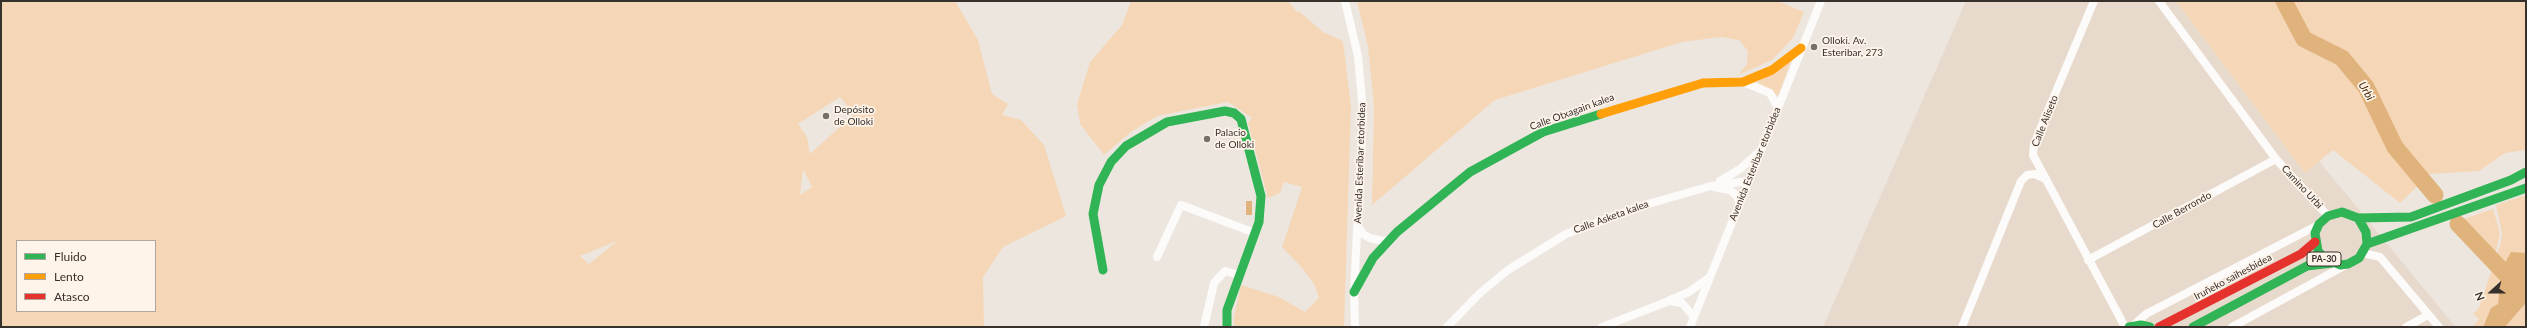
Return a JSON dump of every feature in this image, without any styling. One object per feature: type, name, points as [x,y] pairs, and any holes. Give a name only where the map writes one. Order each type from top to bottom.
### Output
[{"type":"main road","name":"Calle Otxagain kalea","points":[[1354,292],[1373,258],[1430,203],[1470,172],[1543,132],[1672,91],[1704,83],[1743,82],[1772,70],[1801,48]]},
{"type":"main road","points":[[1103,270],[1093,214],[1099,185],[1111,162],[1126,146],[1166,122],[1225,112],[1234,113],[1240,119],[1261,196],[1259,222],[1227,310],[1227,327]]},
{"type":"main road","points":[[2319,224],[2328,216],[2342,212],[2358,218],[2396,219],[2411,217],[2512,180],[2526,172]]},
{"type":"main road","name":"PA-30","points":[[2193,327],[2307,266],[2332,263],[2348,264],[2365,248],[2526,188]]},
{"type":"main road","points":[[2358,218],[2366,232],[2365,248]]},
{"type":"main road","name":"PA-30","points":[[2319,224],[2315,242],[2324,258],[2332,263]]},
{"type":"main road","name":"Iruñeko saihesbidea","points":[[2159,327],[2167,325],[2301,254],[2315,242]]},
{"type":"main road","points":[[2129,326],[2150,327]]},
{"type":"street","name":"Avenida Esteribar etorbidea","points":[[1345,1],[1358,56],[1363,112],[1354,292],[1355,327]]},
{"type":"street","name":"Avenida Esteribar etorbidea","points":[[1690,327],[1821,1]]},
{"type":"street","name":"Calle Aliseto","points":[[2046,179],[2033,154],[2033,148],[2094,1]]},
{"type":"street","name":"Camino Urbi","points":[[2159,1],[2276,159],[2328,216]]},
{"type":"street","name":"Calle Otxagain kalea","points":[[1743,82],[1770,93],[1778,108]]},
{"type":"street","name":"Calle Asketa kalea","points":[[1711,186],[1740,169],[1761,150]]},
{"type":"street","name":"Calle Berrondo","points":[[2088,260],[2276,159]]},
{"type":"street","points":[[1962,327],[2021,181],[2027,175],[2034,174],[2046,179],[2088,260],[2129,326],[2146,314],[2319,224]]},
{"type":"street","name":"Calle Asketa kalea","points":[[1447,327],[1480,293],[1508,270],[1566,234],[1623,212],[1711,186],[1748,181]]},
{"type":"street","name":"Calle Asketa kalea","points":[[1711,186],[1730,190],[1736,195],[1740,204]]},
{"type":"street","points":[[1157,257],[1181,205],[1255,233]]},
{"type":"street","points":[[1358,226],[1363,234],[1370,238],[1383,241],[1390,240]]},
{"type":"street","points":[[2365,248],[2380,257],[2439,327]]},
{"type":"street","points":[[2232,327],[2348,264]]},
{"type":"street","points":[[1204,327],[1214,283],[1225,271],[1239,275]]},
{"type":"street","points":[[1602,327],[1689,292],[1710,277]]},
{"type":"street","points":[[1669,301],[1682,302],[1694,317]]},
{"type":"street","points":[[2406,327],[2428,315]]},
{"type":"shaded area","points":[[1,1],[955,1],[978,40],[992,94],[1008,104],[1002,115],[1021,120],[1044,145],[1066,216],[1003,247],[983,277],[984,327],[1,327]],"holes":[[[840,97],[854,114],[810,154],[807,137],[798,124]],[[803,169],[812,187],[800,195]],[[617,241],[589,264],[580,256]]]},
{"type":"shaded area","points":[[1131,1],[1288,1],[1298,13],[1299,11],[1323,32],[1343,41],[1351,106],[1344,327],[1234,327],[1234,317],[1241,285],[1279,297],[1305,312],[1319,298],[1314,284],[1303,269],[1282,247],[1302,187],[1284,182],[1280,193],[1268,198],[1248,123],[1252,118],[1228,102],[1157,116],[1132,131],[1104,155],[1080,124],[1077,104],[1090,62],[1122,25]]},
{"type":"shaded area","points":[[1357,1],[1778,1],[1804,12],[1793,38],[1772,60],[1738,75],[1747,64],[1748,51],[1739,40],[1721,37],[1682,42],[1495,100],[1372,205],[1374,107],[1368,47]]},
{"type":"shaded area","points":[[1966,1],[2187,1],[2454,325],[2458,327],[1823,327]]},
{"type":"shaded area","points":[[2176,1],[2526,1],[2526,150],[2505,153],[2479,171],[2430,174],[2400,203],[2333,150],[2305,173]]},
{"type":"shaded area","points":[[1791,61],[1778,96],[1759,83],[1759,81]]},
{"type":"shaded area","points":[[2526,195],[2526,253],[2511,253],[2501,270],[2498,304],[2491,308],[2483,327],[2472,327],[2479,319],[2473,314],[2479,308],[2501,242],[2502,233],[2496,205]]},
{"type":"shaded area","points":[[1246,201],[1252,201],[1252,215],[1246,215]]},
{"type":"shaded area","points":[[2493,209],[2500,233],[2494,260],[2458,221]]},
{"type":"shaded area","points":[[2511,252],[2526,253],[2526,303],[2505,327],[2483,327],[2491,308],[2498,304],[2501,270]]},
{"type":"shaded area","points":[[2526,303],[2526,327],[2505,327],[2514,317]]},
{"type":"waterway","name":"Urbi","points":[[2284,1],[2304,39],[2342,58],[2366,87],[2395,147],[2435,195]]},
{"type":"waterway","name":"Urbi","points":[[2458,224],[2517,286]]},
{"type":"traffic: fast","points":[[1103,270],[1093,214],[1099,185],[1111,162],[1126,146],[1167,122],[1225,111],[1234,113],[1241,119],[1261,196],[1259,222],[1227,310],[1227,327]]},
{"type":"traffic: fast","points":[[1354,292],[1373,258],[1397,232],[1470,172],[1543,132],[1601,114]]},
{"type":"traffic: fast","points":[[2358,218],[2366,232],[2367,244],[2359,258],[2348,264],[2340,265],[2324,258],[2318,251],[2315,233],[2319,224],[2328,216],[2342,212],[2358,218],[2411,217],[2511,180],[2526,172]]},
{"type":"traffic: fast","points":[[2367,244],[2526,188]]},
{"type":"traffic: fast","points":[[2193,327],[2307,266],[2332,263]]},
{"type":"traffic: fast","points":[[2129,327],[2141,325],[2150,327]]},
{"type":"traffic: slow","points":[[1601,114],[1703,83],[1743,82],[1772,70],[1801,48]]},
{"type":"traffic: jam","points":[[2159,327],[2301,254],[2315,242]]},
{"type":"place","name":"Olloki. Av. Esteribar, 273","points":[[1814,47]]},
{"type":"place","name":"Depósito de Olloki","points":[[826,116]]},
{"type":"place","name":"Palacio de Olloki","points":[[1207,139]]}]
